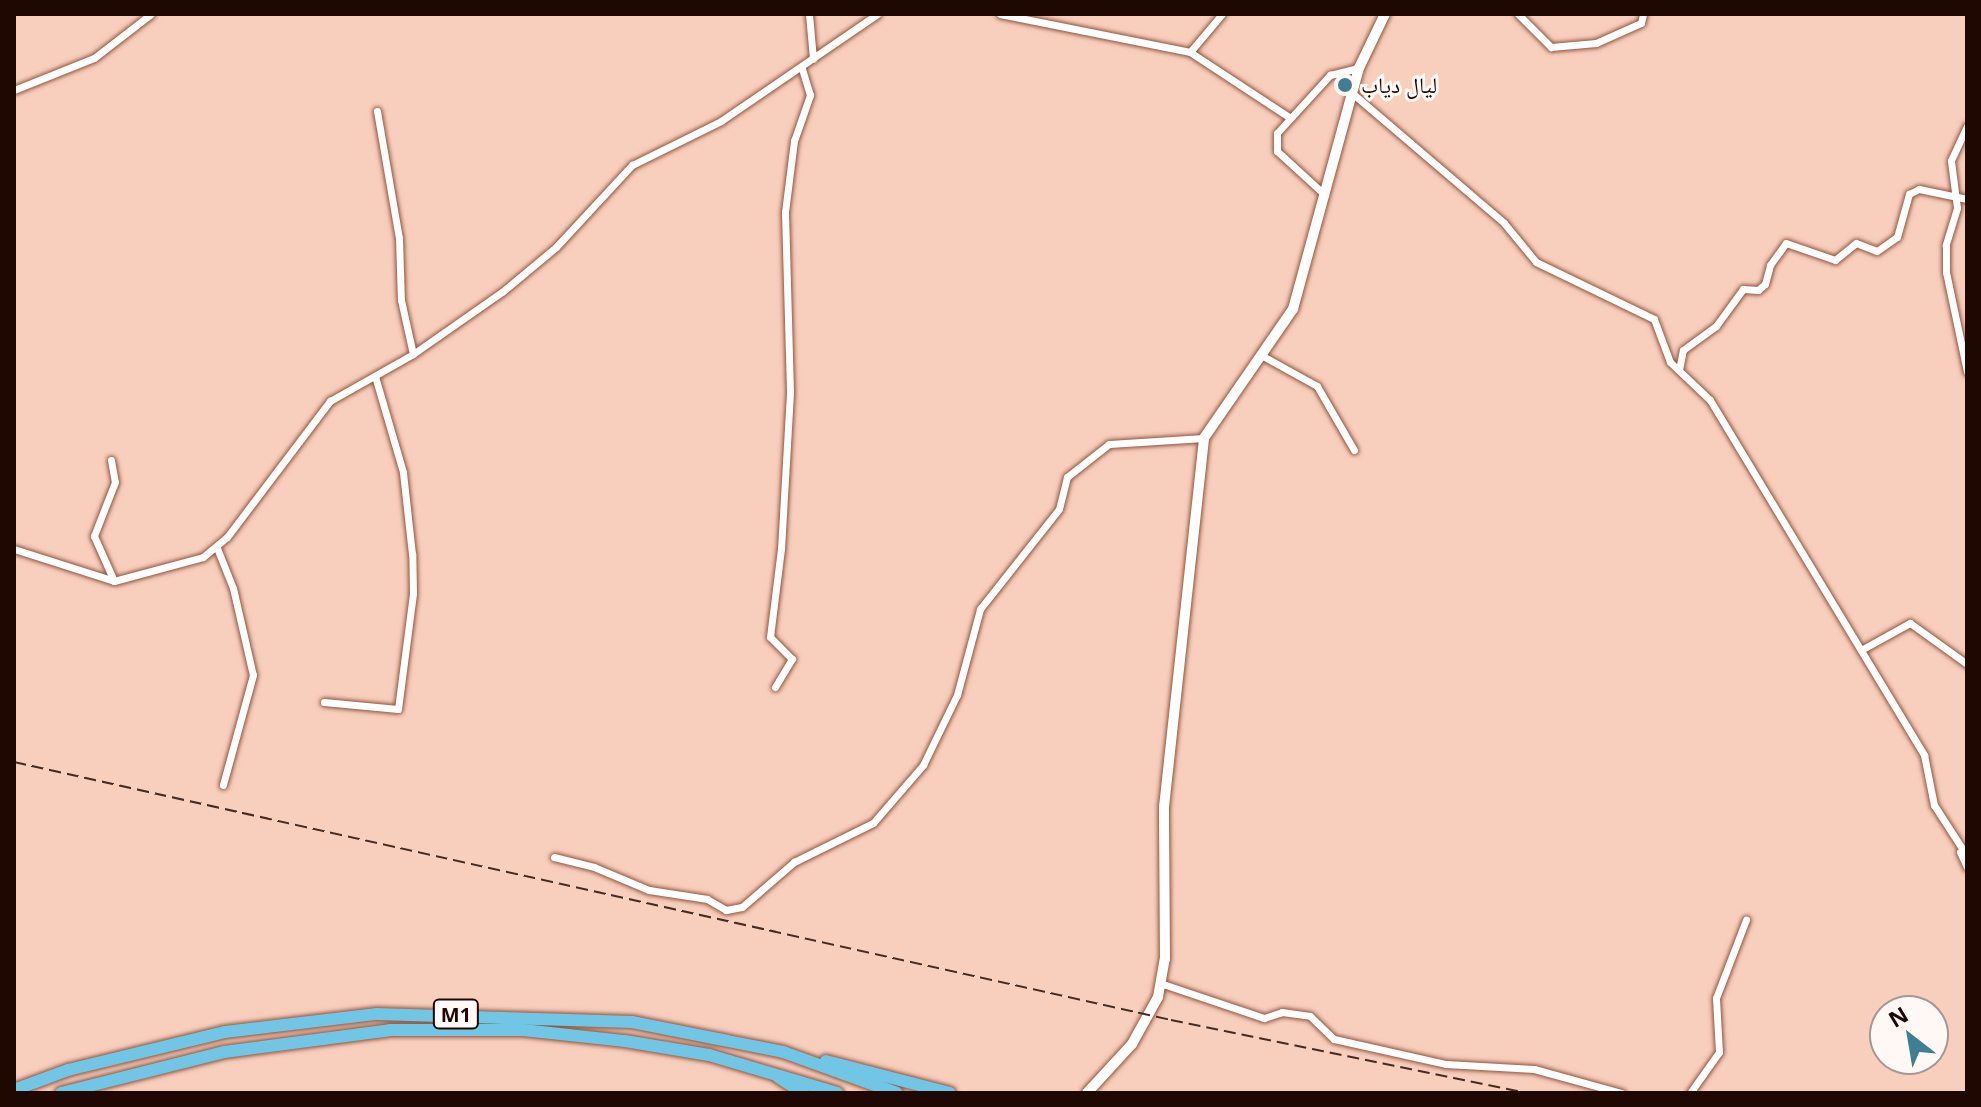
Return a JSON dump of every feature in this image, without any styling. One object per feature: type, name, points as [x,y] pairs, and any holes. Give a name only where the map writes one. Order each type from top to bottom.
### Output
[{"type":"highway","name":"M1","points":[[14,1090],[68,1070],[225,1032],[377,1014],[632,1022],[783,1052],[897,1093]]},
{"type":"highway","name":"M1","points":[[61,1093],[224,1052],[390,1030],[523,1030],[625,1041],[773,1073],[837,1093]]},
{"type":"highway","points":[[783,1052],[950,1093]]},
{"type":"highway","points":[[773,1073],[803,1093]]},
{"type":"street","points":[[14,90],[94,58],[151,14]]},
{"type":"street","points":[[809,14],[813,59]]},
{"type":"street","points":[[14,549],[114,581],[185,566],[217,548],[317,413],[413,354],[556,247],[632,165],[721,121],[877,14]]},
{"type":"street","points":[[1000,14],[1190,52],[1289,117]]},
{"type":"street","points":[[1190,52],[1222,14]]},
{"type":"street","points":[[1087,1093],[1132,1044],[1160,983],[1164,807],[1204,438],[1293,309],[1327,197],[1359,68],[1385,14]]},
{"type":"street","points":[[1518,14],[1551,47],[1596,43],[1641,23],[1643,14]]},
{"type":"street","points":[[775,687],[792,659],[770,637],[781,549],[790,391],[785,212],[794,141],[810,95],[801,66]]},
{"type":"street","points":[[1327,197],[1277,151],[1277,133],[1330,75],[1359,68]]},
{"type":"street","points":[[1352,93],[1504,223],[1536,262],[1654,319],[1670,362],[1710,400],[1924,755],[1934,805],[1967,867]]},
{"type":"street","points":[[377,111],[399,238],[401,300],[413,354]]},
{"type":"street","points":[[1967,126],[1951,161],[1955,200],[1946,272],[1967,372]]},
{"type":"street","points":[[1679,370],[1683,350],[1716,326],[1743,289],[1758,290],[1765,284],[1770,265],[1786,243],[1835,260],[1856,243],[1877,251],[1897,237],[1909,194],[1919,189],[1955,200],[1967,199]]},
{"type":"street","points":[[1261,355],[1317,386],[1354,450]]},
{"type":"street","points":[[324,702],[398,709],[413,593],[412,554],[403,472],[375,376]]},
{"type":"street","points":[[554,857],[649,890],[707,899],[726,910],[742,907],[794,862],[873,823],[923,765],[957,695],[980,609],[1059,509],[1067,477],[1109,444],[1204,438]]},
{"type":"street","points":[[111,460],[115,482],[94,536],[114,581]]},
{"type":"street","points":[[217,548],[233,588],[253,675],[223,785]]},
{"type":"street","points":[[1861,650],[1910,623],[1967,664]]},
{"type":"street","points":[[1958,846],[1967,856]]},
{"type":"street","points":[[1690,1093],[1719,1052],[1716,998],[1746,920]]},
{"type":"street","points":[[1160,983],[1264,1018],[1282,1012],[1310,1016],[1334,1039],[1446,1064],[1534,1069],[1622,1093]]},
{"type":"railway","points":[[14,762],[1171,1020],[1526,1093]]},
{"type":"place","name":"ليال دياب","points":[[1345,85]]}]
